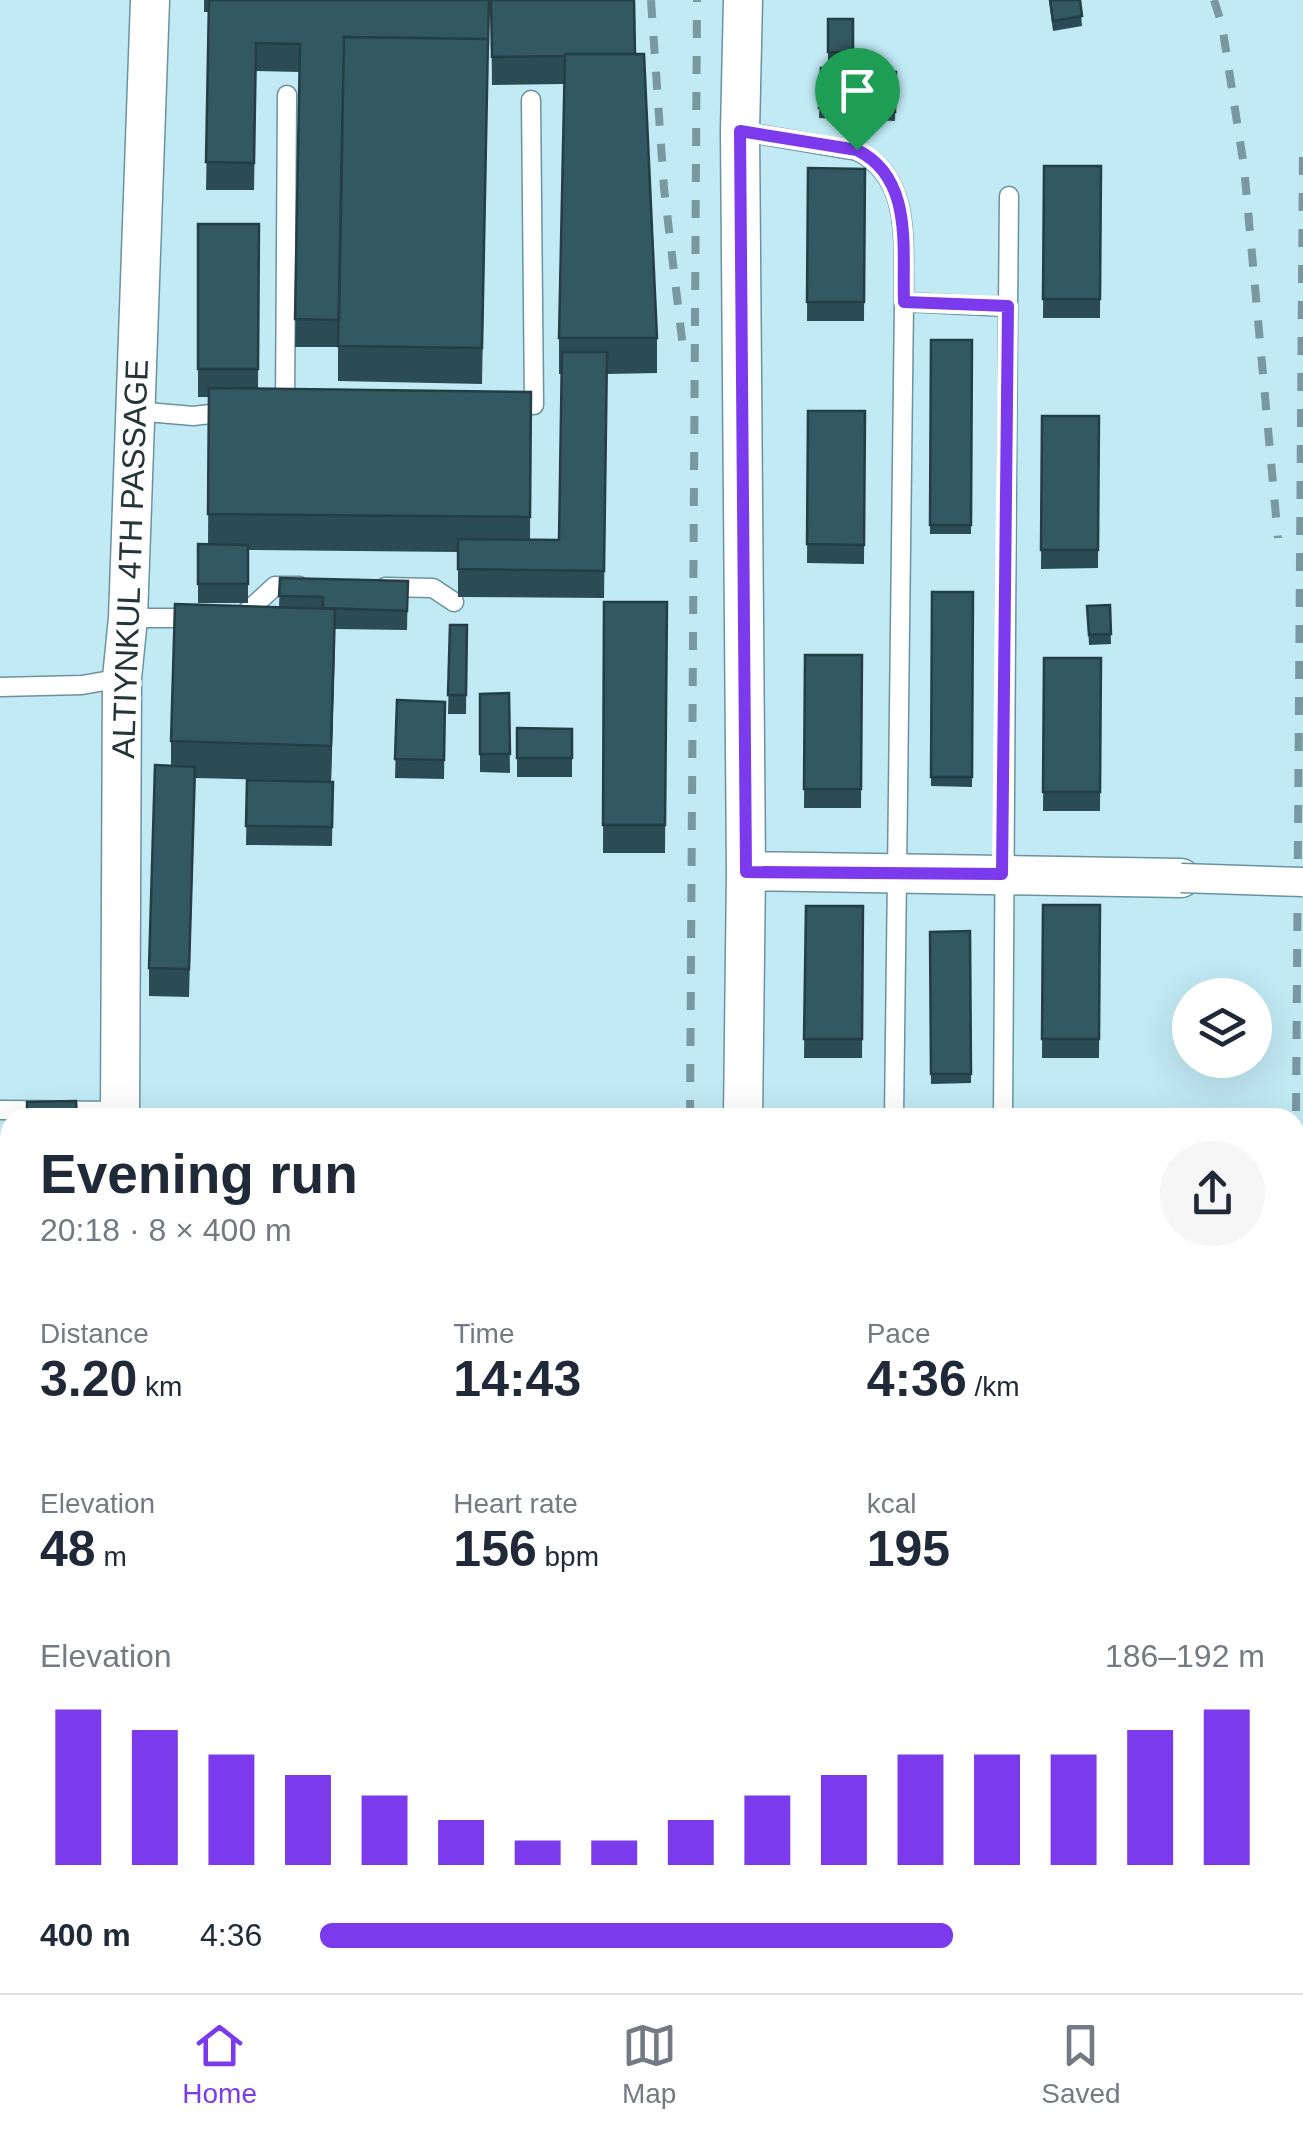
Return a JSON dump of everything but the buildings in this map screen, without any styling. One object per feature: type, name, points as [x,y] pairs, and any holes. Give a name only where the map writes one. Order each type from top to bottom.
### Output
[{"type":"street","name":"ALTIYNKUL 4TH PASSAGE","points":[[120,1108],[122,678],[128,618],[150,0]]},
{"type":"street","points":[[743,0],[740,131],[746,872],[743,1108]]},
{"type":"street","points":[[746,872],[1303,882]]},
{"type":"lane","points":[[136,411],[194,416],[276,408],[287,95]]},
{"type":"lane","points":[[496,406],[534,405],[531,100]]},
{"type":"lane","points":[[740,131],[857,150],[873,158],[890,178],[901,204],[904,302],[894,1108]]},
{"type":"lane","points":[[1003,1108],[1008,196]]},
{"type":"lane","points":[[904,302],[1008,306]]},
{"type":"lane","points":[[128,618],[241,618],[275,586],[314,586]]},
{"type":"lane","points":[[374,587],[433,588],[454,602]]},
{"type":"lane","points":[[0,687],[82,685],[122,678]]},
{"type":"railway","points":[[651,0],[664,188],[684,356]]},
{"type":"railway","points":[[690,1108],[697,0]]},
{"type":"railway","points":[[1214,0],[1222,25],[1244,167],[1278,538]]},
{"type":"railway","points":[[1296,1108],[1303,146]]},
{"type":"route","points":[[740,131],[857,150],[873,158],[890,178],[901,204],[904,302],[1008,306],[1002,874],[746,872],[740,131]]}]
